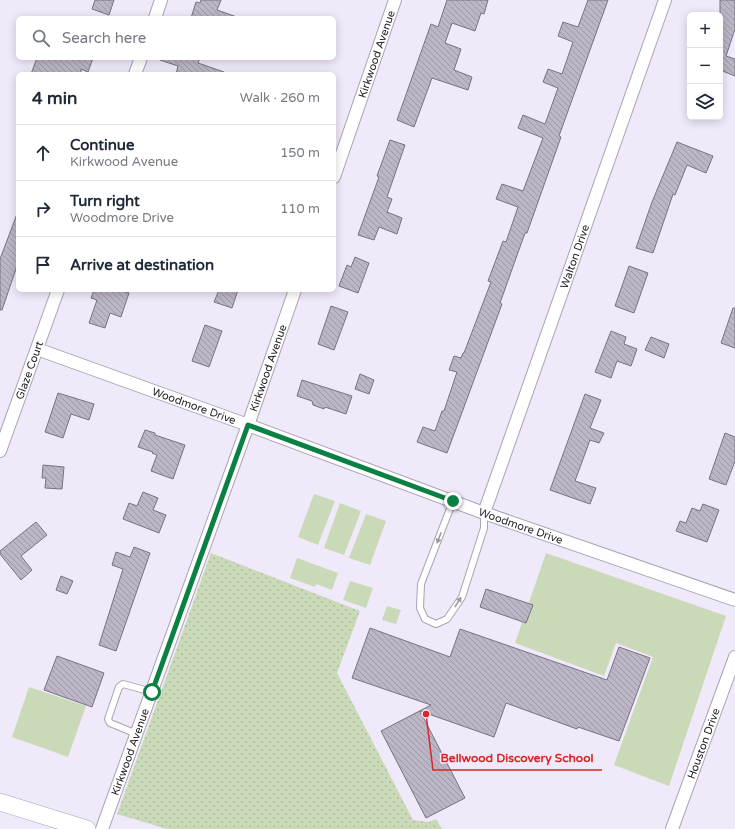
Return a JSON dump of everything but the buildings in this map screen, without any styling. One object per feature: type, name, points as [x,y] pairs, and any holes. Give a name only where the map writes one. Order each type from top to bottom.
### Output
[{"type":"main road","points":[[0,802],[87,829]]},
{"type":"street","points":[[156,16],[162,0]]},
{"type":"street","name":"Kirkwood Avenue","points":[[336,171],[395,0]]},
{"type":"street","name":"Walton Drive","points":[[484,513],[665,0]]},
{"type":"street","points":[[136,72],[140,60]]},
{"type":"street","name":"Glaze Court","points":[[0,451],[57,292]]},
{"type":"street","name":"Kirkwood Avenue","points":[[102,829],[248,425],[294,292]]},
{"type":"street","name":"Woodmore Drive","points":[[37,349],[248,425],[484,513],[735,600]]},
{"type":"street","name":"Houston Drive","points":[[672,829],[735,657]]},
{"type":"lane","points":[[453,501],[421,584],[420,608],[425,619],[436,624],[447,619],[462,597],[484,528],[484,513]]},
{"type":"lane","points":[[137,734],[110,723],[108,719],[119,687],[123,684],[152,692]]},
{"type":"green space","points":[[314,494],[335,501],[318,545],[298,537]]},
{"type":"green space","points":[[340,503],[361,511],[344,555],[324,548]]},
{"type":"green space","points":[[366,514],[386,521],[370,565],[349,558]]},
{"type":"green space","points":[[211,553],[360,611],[337,673],[413,820],[429,822],[436,819],[442,829],[167,829],[117,814]]},
{"type":"green space","points":[[546,553],[726,616],[669,786],[614,765],[653,657],[616,643],[604,676],[515,643]]},
{"type":"green space","points":[[297,558],[338,573],[332,590],[316,584],[315,587],[290,578]]},
{"type":"green space","points":[[350,581],[373,588],[366,608],[343,600]]},
{"type":"green space","points":[[387,606],[401,610],[396,624],[382,620]]},
{"type":"green space","points":[[29,687],[86,706],[68,757],[12,737]]},
{"type":"place","name":"Bellwood Discovery School","points":[[426,714]]},
{"type":"route","points":[[152,692],[248,425],[453,501]]}]
